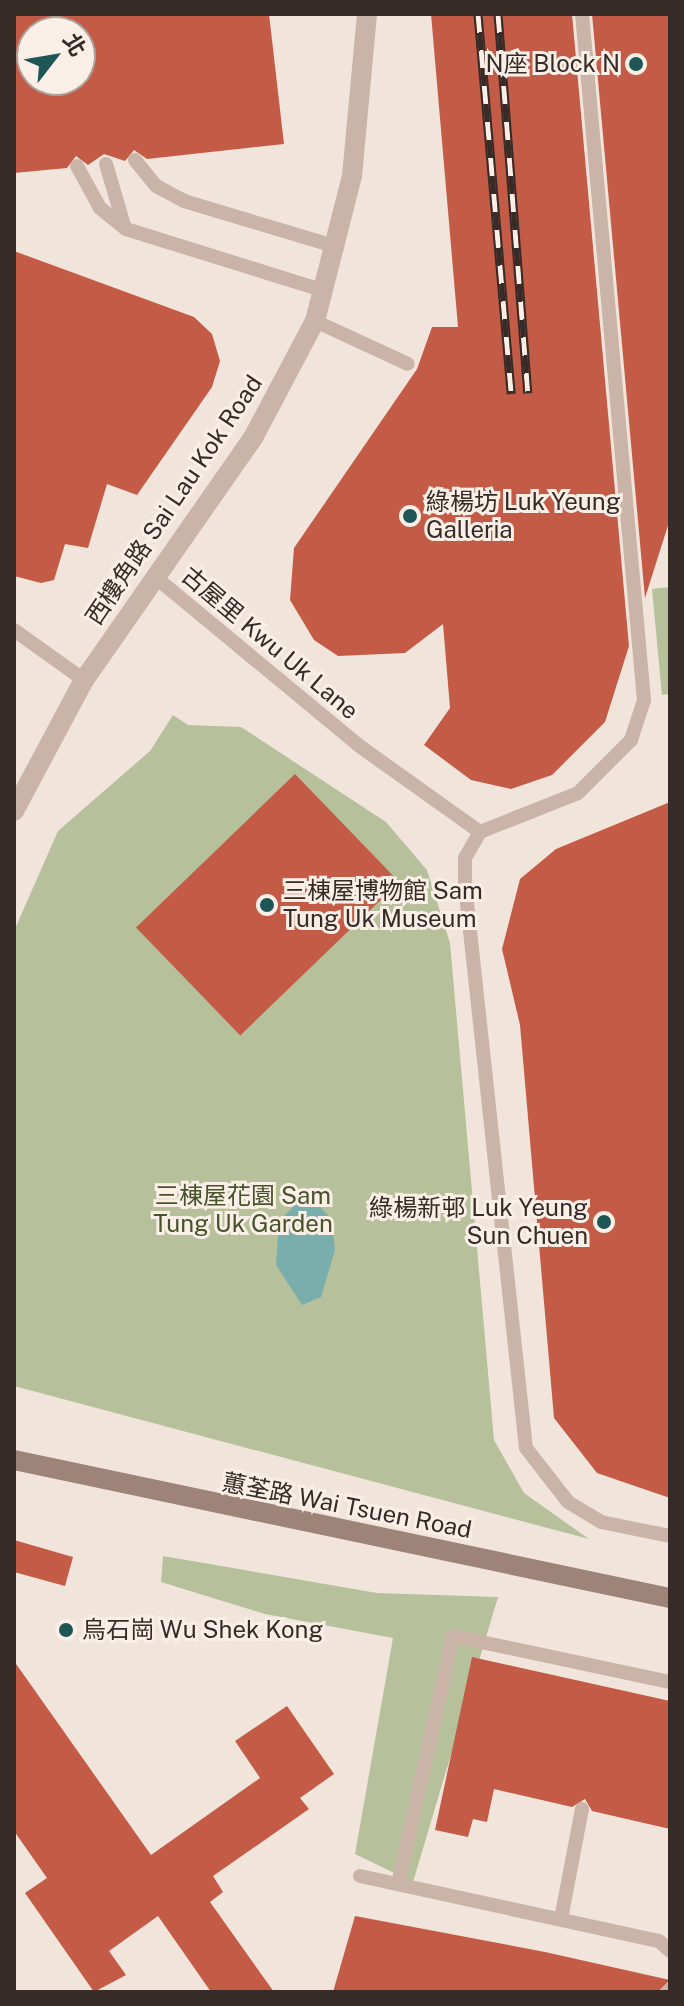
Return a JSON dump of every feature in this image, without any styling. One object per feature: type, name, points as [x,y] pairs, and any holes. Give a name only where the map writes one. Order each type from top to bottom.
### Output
[{"type":"main road","name":"蕙荃路 Wai Tsuen Road","points":[[14,1460],[670,1598]]},
{"type":"street","name":"西樓角路 Sai Lau Kok Road","points":[[14,811],[84,680],[254,436],[315,321],[337,247],[363,103],[367,14]]},
{"type":"lane","points":[[582,14],[644,700],[631,740],[600,777],[556,804],[480,832],[465,858],[465,885],[526,1448],[568,1502],[601,1522],[670,1536]]},
{"type":"lane","points":[[135,160],[156,186],[184,201],[337,247]]},
{"type":"lane","points":[[106,164],[126,229]]},
{"type":"lane","points":[[77,166],[100,208],[126,229],[325,291]]},
{"type":"lane","points":[[315,321],[408,364]]},
{"type":"lane","name":"古屋里 Kwu Uk Lane","points":[[154,576],[358,745],[480,832]]},
{"type":"lane","points":[[14,630],[84,680]]},
{"type":"lane","points":[[398,1884],[453,1636],[670,1682]]},
{"type":"lane","points":[[561,1919],[582,1809]]},
{"type":"lane","points":[[360,1876],[659,1941],[670,1951]]},
{"type":"green space","points":[[670,587],[670,694],[662,695],[652,589]]},
{"type":"green space","name":"三棟屋花園 Sam Tung Uk Garden","points":[[173,715],[188,725],[241,727],[386,822],[427,870],[450,943],[494,1440],[524,1493],[589,1539],[14,1386],[14,931],[58,831],[150,751]]},
{"type":"green space","points":[[163,1556],[377,1593],[498,1597],[413,1882],[355,1854],[393,1638],[265,1614],[161,1582]]},
{"type":"water","points":[[299,1200],[315,1201],[332,1220],[335,1250],[321,1297],[302,1305],[276,1265],[279,1222]]},
{"type":"building","points":[[14,14],[269,14],[284,144],[147,159],[134,150],[125,161],[104,154],[88,165],[76,156],[67,168],[14,173]]},
{"type":"building","points":[[431,14],[572,14],[629,646],[605,722],[552,775],[511,789],[471,780],[424,745],[450,708],[443,624],[405,653],[338,656],[314,640],[290,600],[294,548],[417,369],[432,327],[458,327]]},
{"type":"building","points":[[592,14],[670,14],[670,519],[645,598]]},
{"type":"building","points":[[14,251],[194,317],[212,334],[220,361],[212,387],[137,495],[107,484],[88,548],[65,544],[54,580],[41,583],[14,576]]},
{"type":"building","name":"三棟屋博物館 Sam Tung Uk Museum","points":[[295,774],[399,882],[240,1035],[136,928]]},
{"type":"building","name":"綠楊新邨 Luk Yeung Sun Chuen","points":[[670,802],[670,1498],[597,1473],[554,1418],[520,1025],[502,949],[520,879],[556,849]]},
{"type":"building","points":[[14,1540],[73,1557],[65,1586],[14,1572]]},
{"type":"building","points":[[472,1657],[670,1701],[670,1829],[592,1811],[585,1799],[572,1807],[494,1789],[487,1822],[473,1819],[468,1837],[435,1830]]},
{"type":"building","points":[[14,1661],[151,1855],[260,1778],[235,1741],[287,1706],[334,1774],[300,1798],[309,1809],[213,1876],[223,1892],[210,1902],[274,1992],[211,1992],[158,1916],[109,1951],[126,1975],[94,1992],[25,1893],[47,1878],[14,1831]]},
{"type":"building","points":[[355,1916],[545,1952],[670,1980],[658,1992],[333,1992]]},
{"type":"railway","points":[[478,14],[511,394]]},
{"type":"railway","points":[[498,14],[528,393]]},
{"type":"place","name":"N座 Block N","points":[[636,64]]},
{"type":"place","name":"綠楊坊 Luk Yeung Galleria","points":[[410,516]]},
{"type":"place","name":"三棟屋博物館 Sam Tung Uk Museum","points":[[267,905]]},
{"type":"place","name":"綠楊新邨 Luk Yeung Sun Chuen","points":[[604,1222]]},
{"type":"place","name":"烏石崗 Wu Shek Kong","points":[[66,1630]]}]
